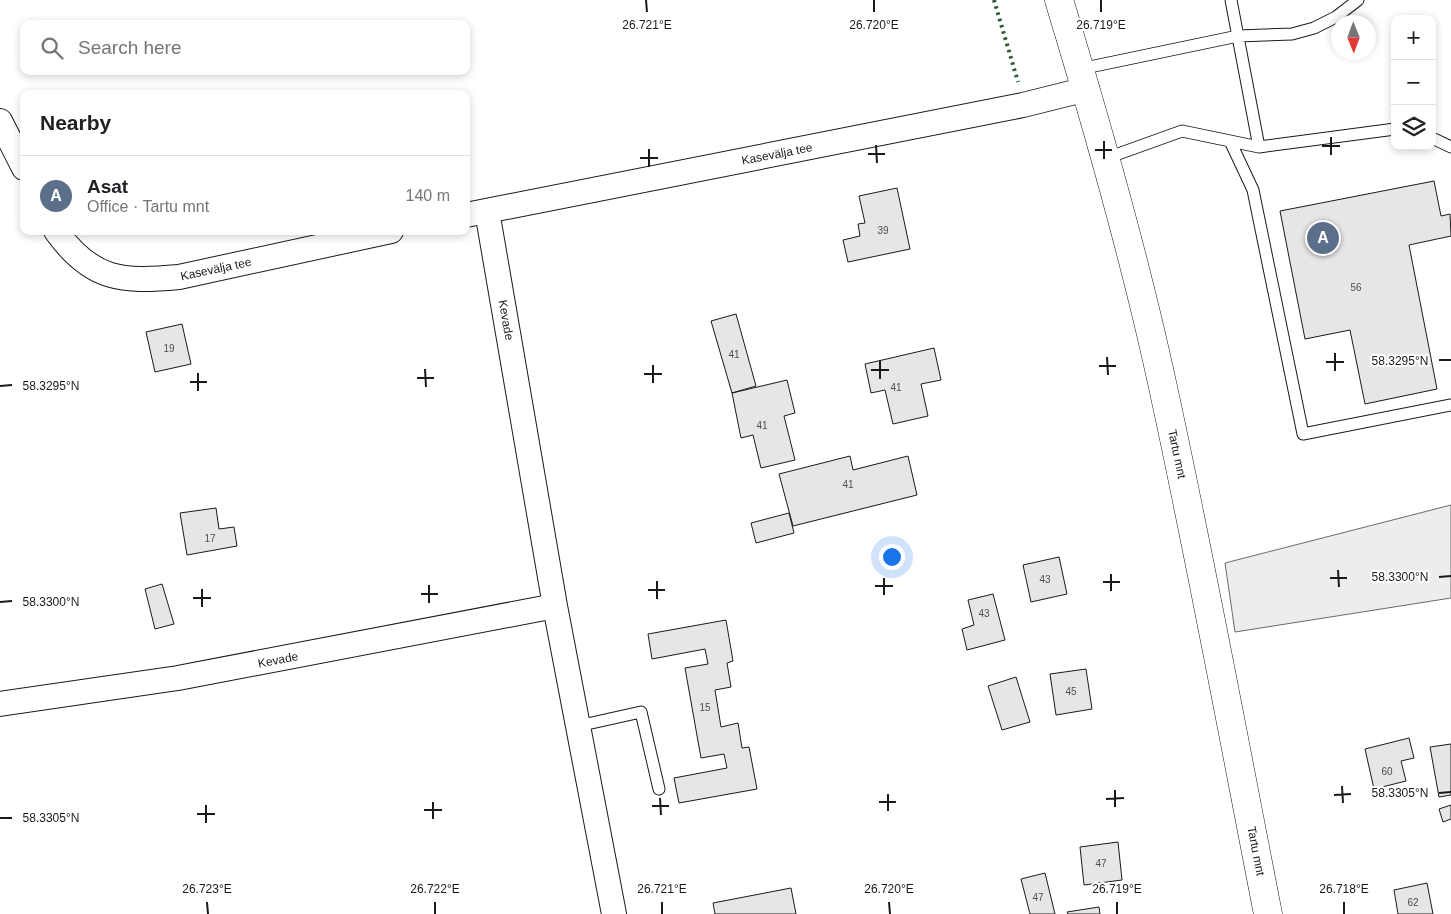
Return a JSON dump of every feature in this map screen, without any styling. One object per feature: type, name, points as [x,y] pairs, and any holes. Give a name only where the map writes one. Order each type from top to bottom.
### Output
[{"type":"street","name":"Tartu mnt","points":[[1059,0],[1107,158],[1161,375],[1205,585],[1268,914]]},
{"type":"street","name":"Kasevälja tee","points":[[476,213],[1023,105],[1084,79]]},
{"type":"street","points":[[2,132],[20,161]]},
{"type":"street","name":"Kevade","points":[[476,213],[555,606],[614,914]]},
{"type":"street","name":"Kasevälja tee","points":[[59,235],[71,250],[102,272],[122,278],[143,280],[179,277],[373,235]]},
{"type":"street","name":"Kevade","points":[[0,704],[178,678],[555,606]]},
{"type":"lane","points":[[1230,0],[1259,147]]},
{"type":"lane","points":[[1084,79],[1238,36],[1292,34],[1314,28],[1336,17],[1358,0]]},
{"type":"lane","points":[[1107,158],[1182,132],[1259,147],[1391,130]]},
{"type":"lane","points":[[1436,140],[1451,148]]},
{"type":"lane","points":[[1230,141],[1253,190],[1303,434],[1451,405]]},
{"type":"lane","points":[[578,726],[641,712],[660,790]]},
{"type":"shaded area","points":[[1451,505],[1451,598],[1235,632],[1225,563]]},
{"type":"building","points":[[1434,181],[1441,216],[1450,214],[1451,236],[1409,245],[1437,389],[1365,404],[1350,330],[1305,339],[1280,211]]},
{"type":"building","points":[[897,188],[910,249],[848,262],[843,240],[860,236],[858,224],[865,223],[859,196]]},
{"type":"building","points":[[736,314],[756,386],[732,393],[711,321]]},
{"type":"building","points":[[182,324],[191,364],[155,372],[146,332]]},
{"type":"building","points":[[934,348],[941,380],[921,384],[928,416],[893,424],[885,390],[871,393],[865,364]]},
{"type":"building","points":[[787,380],[795,413],[784,416],[795,460],[761,468],[753,435],[741,438],[732,393]]},
{"type":"building","points":[[850,456],[853,470],[908,456],[917,495],[793,526],[779,474]]},
{"type":"building","points":[[216,508],[219,529],[234,527],[237,546],[187,555],[180,513]]},
{"type":"building","points":[[789,513],[794,533],[756,543],[751,523]]},
{"type":"building","points":[[1059,557],[1067,594],[1031,602],[1023,565]]},
{"type":"building","points":[[162,584],[174,624],[155,629],[145,589]]},
{"type":"building","points":[[993,594],[1005,640],[967,650],[962,629],[974,625],[968,600]]},
{"type":"building","points":[[726,620],[733,661],[727,663],[731,687],[715,690],[721,727],[738,723],[742,748],[749,747],[757,789],[679,803],[674,778],[727,768],[724,754],[701,758],[685,668],[708,664],[705,649],[652,659],[648,634]]},
{"type":"building","points":[[1086,669],[1092,709],[1056,715],[1050,674]]},
{"type":"building","points":[[1016,677],[1030,722],[1002,730],[988,686]]},
{"type":"building","points":[[1409,738],[1414,758],[1401,761],[1406,781],[1374,789],[1365,749]]},
{"type":"building","points":[[1451,744],[1451,795],[1439,797],[1430,747]]},
{"type":"building","points":[[1451,805],[1451,819],[1443,822],[1439,809]]},
{"type":"building","points":[[1118,842],[1122,880],[1084,885],[1080,847]]},
{"type":"building","points":[[1045,873],[1055,914],[1030,914],[1021,879]]},
{"type":"building","points":[[1427,883],[1433,914],[1398,914],[1394,890]]},
{"type":"building","points":[[791,888],[796,914],[715,914],[713,903]]},
{"type":"building","points":[[1099,907],[1100,914],[1068,914],[1067,912]]},
{"type":"hedge","points":[[994,0],[1018,82]]},
{"type":"place","name":"Asat","points":[[1323,238]]}]
